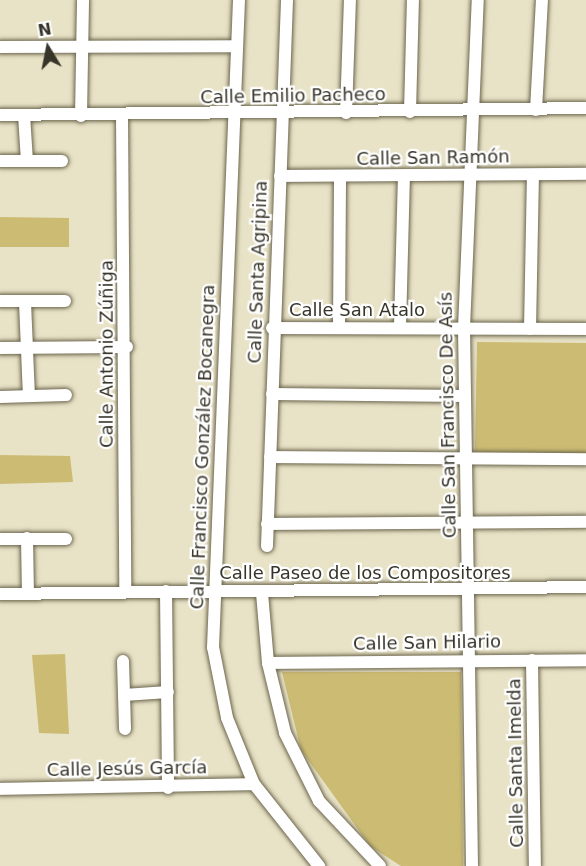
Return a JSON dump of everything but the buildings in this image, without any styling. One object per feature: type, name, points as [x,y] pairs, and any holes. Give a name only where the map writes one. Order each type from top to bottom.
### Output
[{"type":"street","points":[[81,116],[84,47],[83,0]]},
{"type":"street","name":"Calle Francisco González Bocanegra","points":[[239,0],[213,592],[218,681],[227,718],[254,784],[320,866]]},
{"type":"street","name":"Calle Santa Agripina","points":[[267,546],[272,328],[287,0]]},
{"type":"street","points":[[346,113],[350,0]]},
{"type":"street","points":[[410,112],[413,0]]},
{"type":"street","name":"Calle San Francisco De Asís","points":[[472,866],[470,591],[466,523],[464,328],[468,176],[478,0]]},
{"type":"street","points":[[537,110],[542,0]]},
{"type":"street","points":[[0,47],[237,46]]},
{"type":"street","name":"Calle Emilio Pacheco","points":[[0,115],[235,115],[586,108]]},
{"type":"street","points":[[24,115],[27,162]]},
{"type":"street","name":"Calle Antonio Zúñiga","points":[[122,115],[127,347],[125,592]]},
{"type":"street","points":[[0,161],[62,161]]},
{"type":"street","name":"Calle San Ramón","points":[[280,176],[404,177],[586,174]]},
{"type":"street","points":[[530,329],[533,176]]},
{"type":"street","points":[[339,326],[340,177]]},
{"type":"street","points":[[400,327],[404,177]]},
{"type":"street","points":[[0,301],[65,301]]},
{"type":"street","points":[[25,302],[29,396]]},
{"type":"street","name":"Calle San Atalo","points":[[272,328],[339,326],[586,329]]},
{"type":"street","points":[[0,348],[127,347]]},
{"type":"street","points":[[272,394],[464,396]]},
{"type":"street","points":[[0,397],[66,395]]},
{"type":"street","points":[[270,457],[586,459]]},
{"type":"street","points":[[267,524],[586,522]]},
{"type":"street","points":[[0,538],[66,538]]},
{"type":"street","points":[[27,538],[28,593]]},
{"type":"street","name":"Calle Paseo de los Compositores","points":[[0,594],[166,591],[262,593],[470,591],[586,588]]},
{"type":"street","points":[[166,591],[168,788]]},
{"type":"street","points":[[262,593],[267,663],[276,709],[303,775],[325,808],[380,866]]},
{"type":"street","name":"Calle Santa Imelda","points":[[532,660],[535,866]]},
{"type":"street","name":"Calle San Hilario","points":[[267,663],[586,660]]},
{"type":"street","points":[[123,661],[125,729]]},
{"type":"street","points":[[124,694],[168,692]]},
{"type":"street","name":"Calle Jesús García","points":[[0,789],[168,788],[254,784]]},
{"type":"shaded area","points":[[0,217],[69,218],[69,247],[0,247]]},
{"type":"shaded area","points":[[477,342],[586,343],[586,454],[475,453]]},
{"type":"shaded area","points":[[0,455],[70,456],[73,482],[0,484]]},
{"type":"shaded area","points":[[65,654],[69,734],[39,733],[32,655]]},
{"type":"shaded area","points":[[282,672],[461,672],[463,866],[401,866],[370,846],[301,750]]}]
